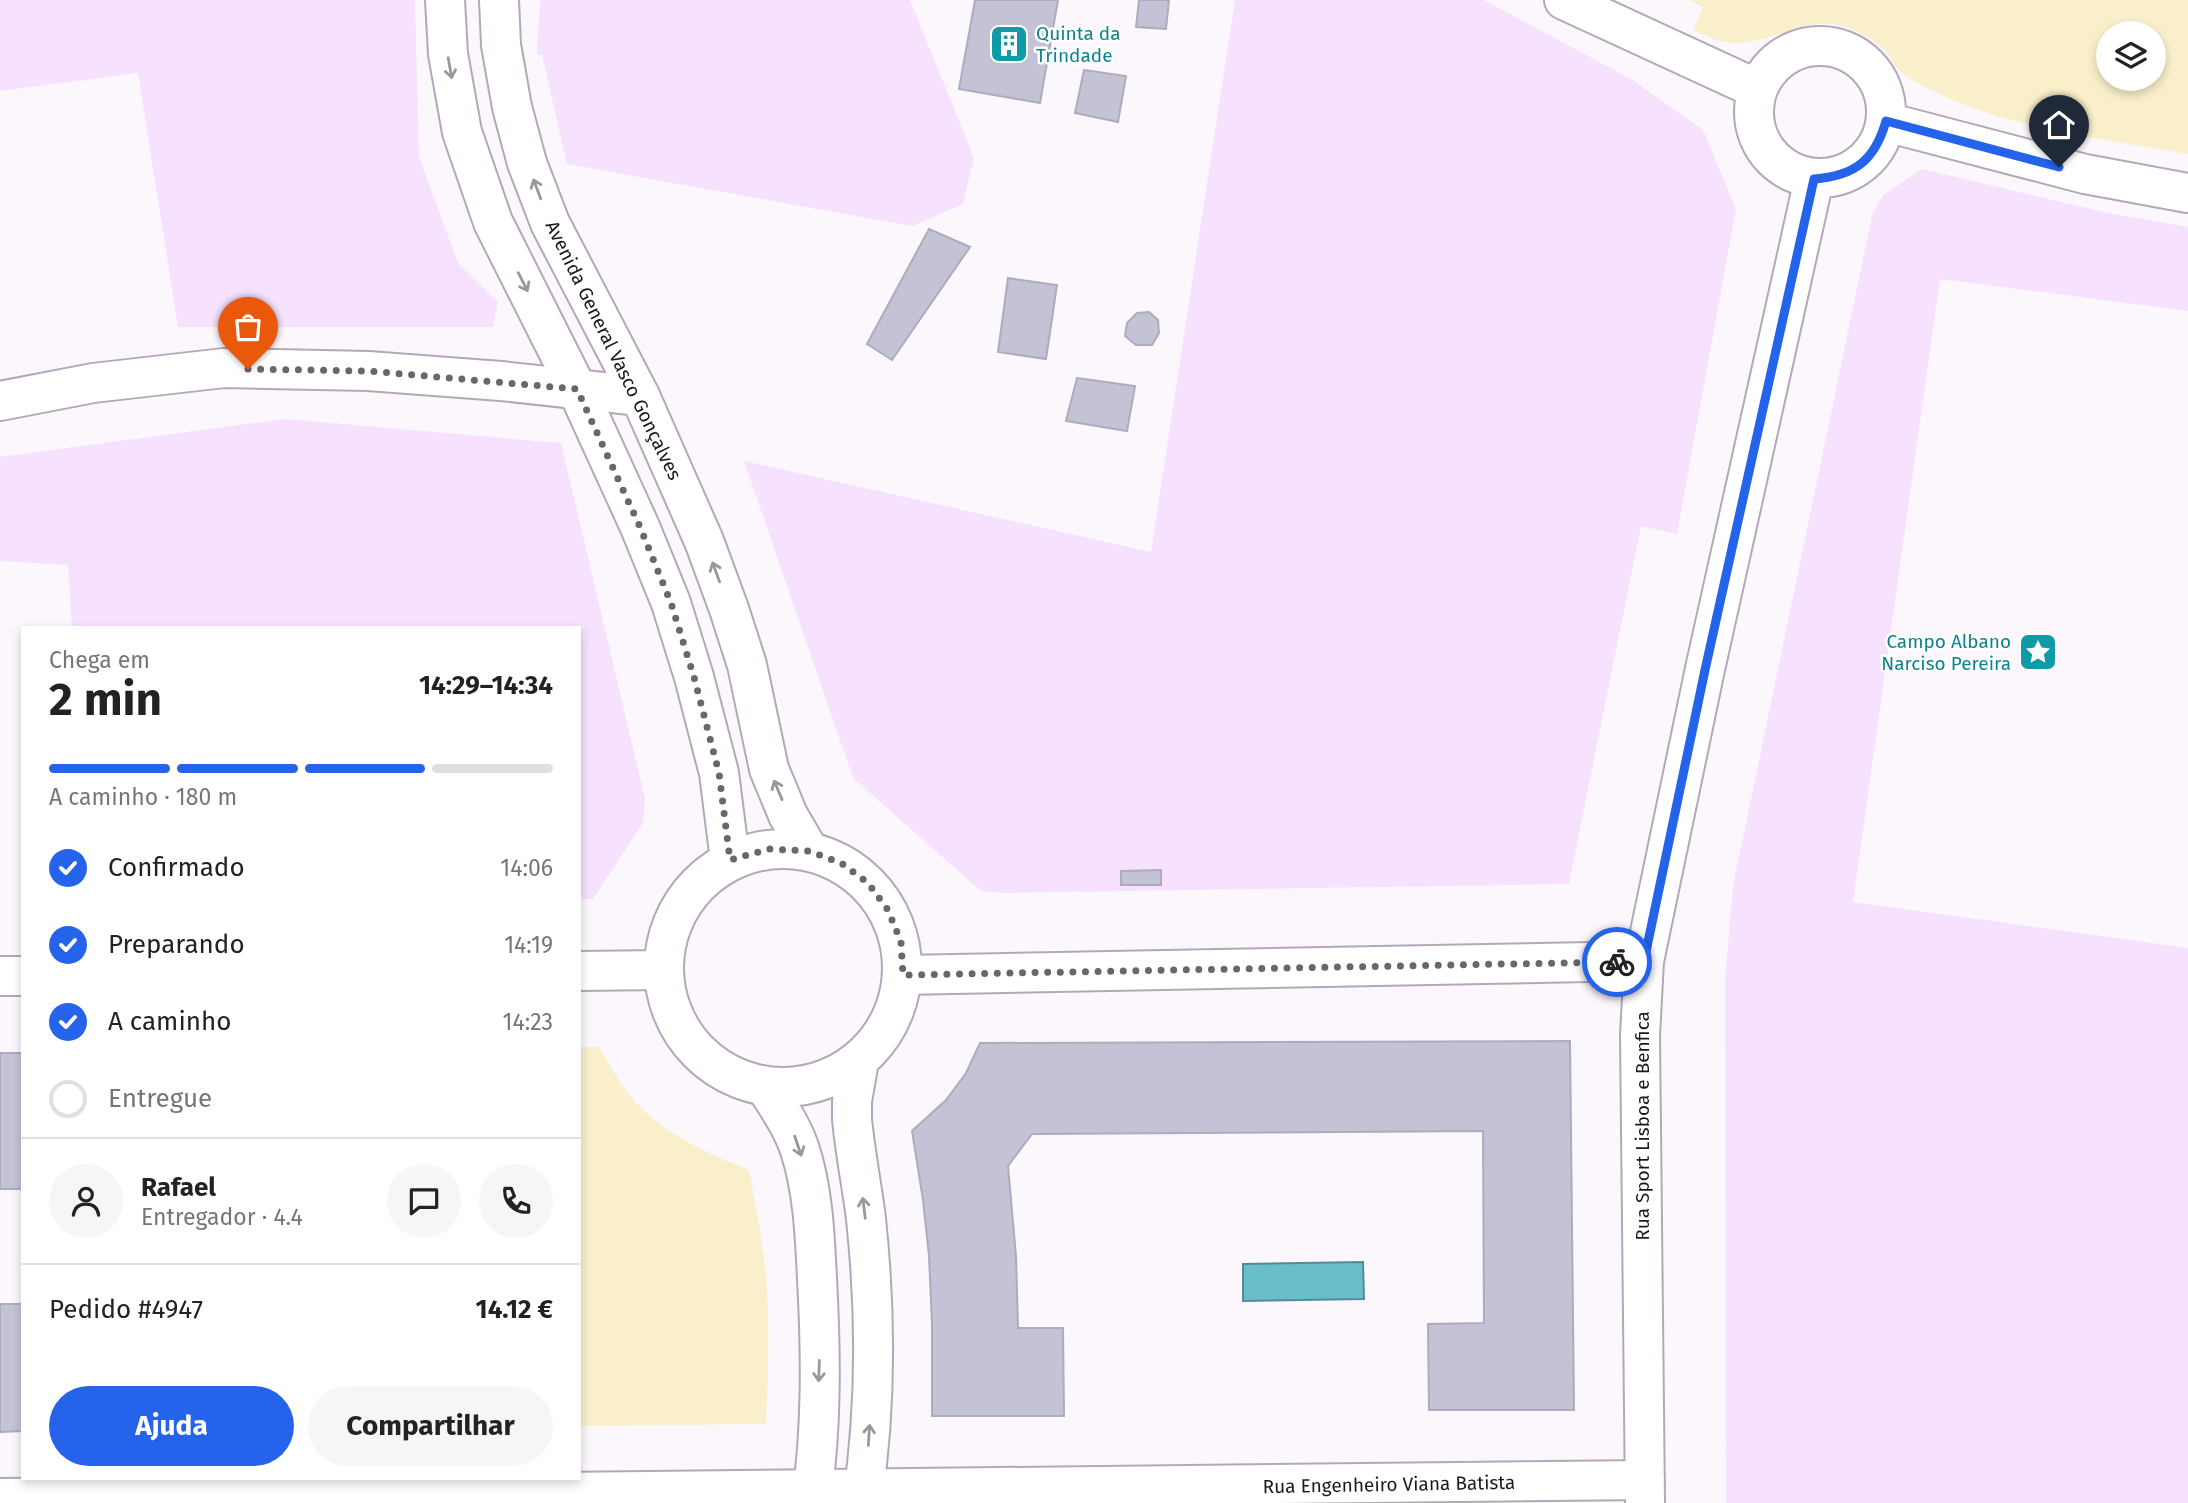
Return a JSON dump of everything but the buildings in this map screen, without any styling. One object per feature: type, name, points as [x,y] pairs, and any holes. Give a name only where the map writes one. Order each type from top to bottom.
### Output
[{"type":"street","points":[[445,0],[448,54],[462,132],[493,222],[577,389],[640,527],[671,603],[719,773],[730,860]]},
{"type":"street","name":"Avenida General Vasco Gonçalves","points":[[499,0],[501,45],[527,163],[550,223],[640,396],[712,564],[747,666],[769,769],[788,815],[809,851]]},
{"type":"street","points":[[1564,0],[1757,89]]},
{"type":"street","points":[[1825,46],[1846,51],[1864,63],[1878,80],[1886,100],[1886,121],[1880,141],[1869,157],[1853,170],[1834,177],[1814,179],[1794,174],[1777,163],[1763,148],[1755,130],[1753,109],[1757,89],[1768,70],[1784,56],[1804,48],[1825,46]]},
{"type":"street","points":[[1886,121],[2085,174],[2188,192]]},
{"type":"street","name":"Rua Sport Lisboa e Benfica","points":[[1645,1492],[1640,1049],[1644,961],[1705,670],[1814,179]]},
{"type":"street","points":[[501,381],[557,349]]},
{"type":"street","points":[[0,401],[93,383],[223,368],[368,371],[501,381],[640,396]]},
{"type":"street","points":[[769,849],[809,851],[841,863],[868,883],[888,910],[901,942],[903,975],[897,1008],[882,1037],[859,1061],[830,1078],[798,1087],[765,1086],[733,1077],[704,1059],[683,1034],[668,1003],[663,970],[667,937],[681,906],[702,880],[730,860],[769,849]]},
{"type":"street","points":[[903,975],[1644,961]]},
{"type":"street","points":[[581,971],[663,970]]},
{"type":"street","points":[[0,976],[21,976]]},
{"type":"street","points":[[859,1061],[852,1101],[852,1119],[869,1253],[872,1348],[871,1411],[864,1495]]},
{"type":"street","points":[[765,1086],[784,1115],[800,1148],[816,1247],[820,1359],[812,1496]]},
{"type":"street","name":"Rua Engenheiro Viana Batista","points":[[0,1498],[307,1492],[812,1496],[1645,1492]]},
{"type":"shaded area","points":[[0,0],[415,0],[419,157],[458,263],[498,302],[493,327],[178,327],[138,73],[0,91]]},
{"type":"shaded area","points":[[540,0],[910,0],[974,158],[963,204],[912,226],[567,164],[542,55],[537,55]]},
{"type":"shaded area","points":[[1235,0],[1484,0],[1631,79],[1703,130],[1736,209],[1677,534],[1641,526],[1569,884],[1002,893],[981,891],[853,778],[744,461],[1151,552]]},
{"type":"shaded area","points":[[1922,169],[2108,213],[2188,227],[2188,311],[1940,279],[1853,902],[2188,948],[2188,1503],[1726,1503],[1725,980],[1733,886],[1872,216],[1882,196]]},
{"type":"shaded area","points":[[285,419],[561,443],[645,799],[643,823],[593,899],[581,899],[581,626],[72,626],[68,565],[0,561],[0,457]]},
{"type":"sand","points":[[1689,0],[2188,0],[2188,154],[2059,132],[1965,105],[1912,80],[1899,70],[1874,41],[1842,26],[1815,24],[1751,42],[1732,43],[1693,30],[1703,7]]},
{"type":"sand","points":[[581,1047],[599,1047],[636,1103],[665,1128],[697,1147],[749,1170],[765,1264],[768,1351],[766,1424],[581,1426]]},
{"type":"water","points":[[1363,1262],[1364,1299],[1243,1301],[1243,1264]]},
{"type":"way so far","points":[[248,369],[368,371],[577,389],[640,527],[671,603],[719,773],[730,860],[769,849],[809,851],[841,863],[868,883],[888,910],[901,942],[903,975],[1617,962]]},
{"type":"place","name":"Quinta da Trindade","points":[[1009,44]]},
{"type":"place","name":"Campo Albano Narciso Pereira","points":[[2038,652]]},
{"type":"route","points":[[1617,962],[1644,961],[1705,670],[1814,179],[1834,177],[1853,170],[1869,157],[1880,141],[1886,121],[2059,167]]}]
